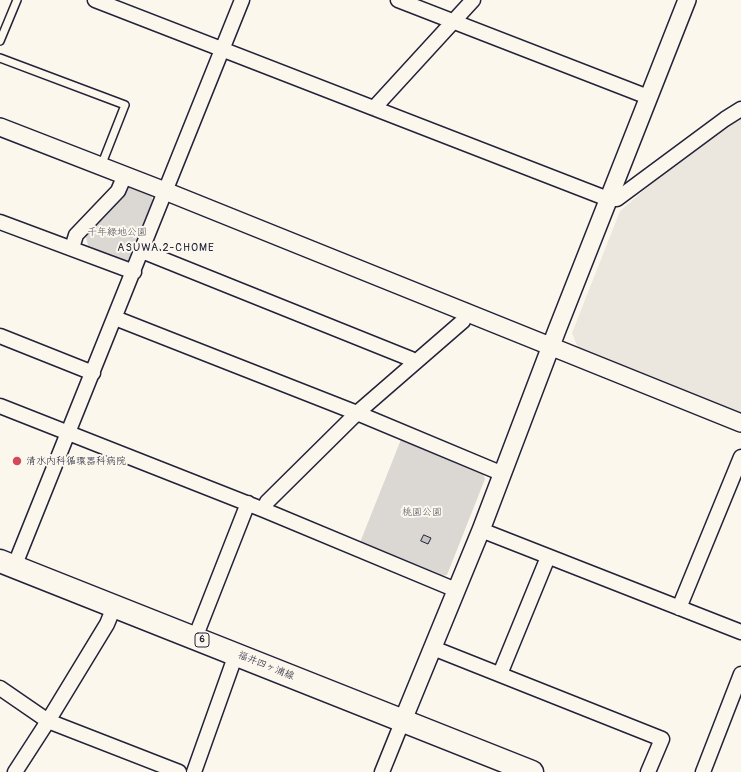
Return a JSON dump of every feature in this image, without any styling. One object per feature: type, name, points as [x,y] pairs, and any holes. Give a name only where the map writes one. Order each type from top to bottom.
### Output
[{"type":"main road","name":"福井四ヶ浦線","points":[[7,564],[532,772]]},
{"type":"street","points":[[95,0],[608,199],[617,199],[741,109]]},
{"type":"street","points":[[7,564],[68,434],[242,0]]},
{"type":"street","points":[[398,0],[648,97]]},
{"type":"street","points":[[374,108],[473,0]]},
{"type":"street","points":[[382,772],[481,530],[551,345],[687,0]]},
{"type":"street","points":[[0,127],[125,175],[466,311],[741,423]]},
{"type":"street","points":[[72,248],[76,235],[118,191],[125,175]]},
{"type":"street","points":[[0,222],[134,272]]},
{"type":"street","points":[[142,251],[404,356],[414,362]]},
{"type":"street","points":[[264,510],[267,502],[356,413],[463,321],[466,311]]},
{"type":"street","points":[[115,318],[356,413],[503,474]]},
{"type":"street","points":[[0,336],[93,373]]},
{"type":"street","points":[[0,406],[68,434],[248,503],[456,590]]},
{"type":"street","points":[[680,608],[741,457]]},
{"type":"street","points":[[195,638],[248,503]]},
{"type":"street","points":[[481,530],[741,632]]},
{"type":"street","points":[[500,674],[548,556]]},
{"type":"street","points":[[15,772],[107,624],[114,607]]},
{"type":"street","points":[[433,648],[662,739],[648,772]]},
{"type":"street","points":[[194,772],[236,654]]},
{"type":"street","points":[[703,772],[741,674]]},
{"type":"street","points":[[0,688],[48,721],[145,766],[179,772]]},
{"type":"lane","points":[[0,40],[17,0]]},
{"type":"lane","points":[[0,58],[125,105],[100,166]]},
{"type":"shaded area","points":[[741,118],[741,415],[578,348],[572,333],[620,211],[643,191],[716,134]]},
{"type":"green space","name":"千年緑地公園","points":[[127,185],[151,194],[154,207],[132,266],[89,249],[84,230]]},
{"type":"green space","name":"桃園公園","points":[[402,437],[481,469],[485,479],[447,575],[442,576],[359,545]]},
{"type":"building","points":[[424,535],[431,538],[428,544],[421,541]]},
{"type":"place","name":"清水内科循環器科病院","points":[[17,461]]},
{"type":"district","name":"ASUWA 2-CHOME","points":[[166,248]]}]
